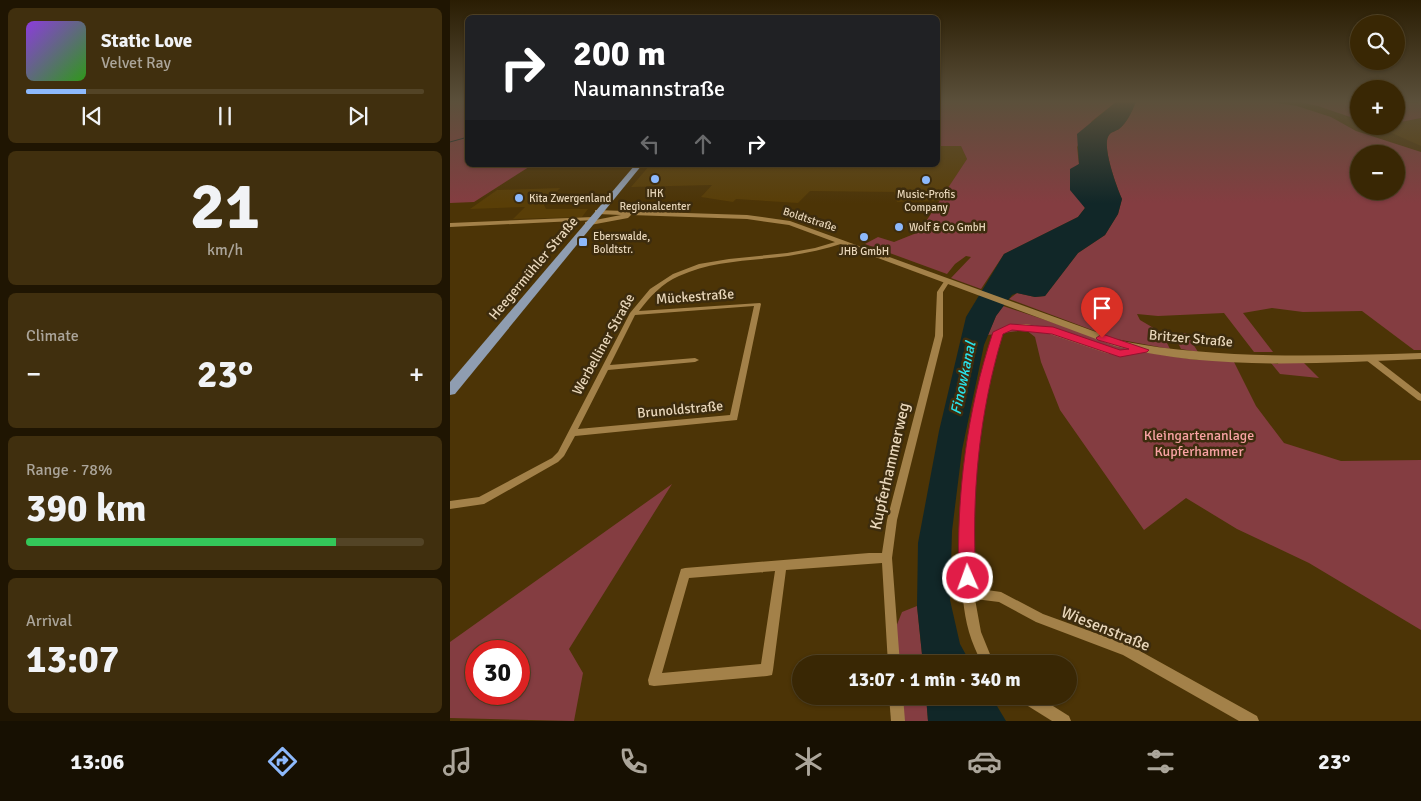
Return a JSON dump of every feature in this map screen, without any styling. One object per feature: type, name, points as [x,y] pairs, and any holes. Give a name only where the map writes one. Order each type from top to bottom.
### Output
[{"type":"main road","name":"Heegermühler Straße","points":[[450,391],[637,167]]},
{"type":"main road","name":"Boldtstraße","points":[[593,218],[636,213],[776,220],[842,242],[969,289]]},
{"type":"main road","name":"Boldtstraße","points":[[593,218],[636,213]]},
{"type":"main road","name":"Britzer Straße","points":[[969,289],[1119,344],[1143,350],[1196,357],[1368,358],[1421,356]]},
{"type":"street","points":[[450,225],[593,218]]},
{"type":"street","name":"Werbelliner Straße","points":[[450,505],[481,501],[555,460],[561,454],[633,313],[640,301],[653,290],[671,278],[690,270],[734,259],[824,249],[842,242]]},
{"type":"street","name":"Kupferhammerweg","points":[[893,655],[887,558],[892,520],[939,336],[940,292],[948,281]]},
{"type":"street","name":"Mückestraße","points":[[633,313],[758,304]]},
{"type":"street","name":"Brunoldstraße","points":[[572,433],[734,418],[758,304]]},
{"type":"street","points":[[982,655],[972,626],[968,593],[966,532],[969,478],[986,370],[998,332],[1010,327],[1053,330],[1120,354],[1143,350]]},
{"type":"street","points":[[1368,358],[1421,398]]},
{"type":"street","points":[[605,368],[696,360]]},
{"type":"street","points":[[781,566],[767,670],[654,680],[685,573],[887,558]]},
{"type":"street","name":"Wiesenstraße","points":[[968,593],[1001,597],[1040,618],[1127,650],[1252,721]]},
{"type":"street","points":[[897,705],[898,721]]},
{"type":"street","points":[[1039,705],[1064,721]]},
{"type":"shaded area","points":[[1398,136],[1421,136],[1421,146]]},
{"type":"shaded area","points":[[940,146],[961,146],[967,159],[940,201],[897,202],[894,192],[810,191],[798,203],[736,199],[733,202],[701,197],[712,185],[631,187],[648,167],[940,167]]},
{"type":"shaded area","name":"Kita Zwergenland","points":[[560,188],[544,205],[546,209],[588,209],[582,217],[513,219],[525,207],[470,209],[497,190]]},
{"type":"green space","points":[[450,136],[465,136],[465,167],[529,167],[474,202],[450,203]]},
{"type":"green space","points":[[940,136],[1084,136],[1077,147],[1079,164],[1074,168],[1076,194],[1085,208],[1078,217],[1004,254],[981,289],[951,278],[971,257],[966,256],[955,264],[947,274],[865,244],[878,237],[894,242],[919,232],[967,159],[961,146],[940,146]]},
{"type":"green space","points":[[1109,136],[1370,136],[1399,145],[1350,145],[1350,200],[1405,200],[1405,147],[1421,152],[1421,350],[1414,350],[1362,311],[1303,312],[1272,308],[1243,313],[1273,352],[1254,352],[1224,313],[1158,316],[1137,314],[1140,320],[1162,333],[1170,349],[1116,339],[1009,299],[1017,293],[1035,297],[1045,296],[1078,253],[1105,235],[1118,214],[1122,199],[1108,157]]},
{"type":"green space","name":"Kleingartenanlage Kupferhammer","points":[[1003,306],[1138,351],[1197,360],[1233,360],[1256,406],[1284,443],[1341,461],[1421,460],[1421,630],[1309,563],[1237,529],[1186,498],[1144,530],[1060,410],[1041,362],[1035,337],[1026,330],[988,335],[996,316]]},
{"type":"green space","points":[[1173,333],[1186,333],[1198,352],[1181,349]]},
{"type":"green space","points":[[1279,361],[1302,361],[1319,378],[1280,374],[1271,363],[1278,364]]},
{"type":"green space","points":[[672,484],[569,649],[583,673],[574,721],[450,718],[450,642]]},
{"type":"green space","points":[[917,606],[922,655],[893,655],[892,637],[902,612]]},
{"type":"green space","points":[[897,705],[927,705],[928,721],[898,721]]},
{"type":"water","name":"Finowkanal","points":[[1077,136],[1109,136],[1107,140],[1108,157],[1122,199],[1118,214],[1105,235],[1078,253],[1045,296],[1035,297],[1017,293],[1012,295],[996,316],[984,345],[962,450],[952,531],[950,600],[960,644],[966,655],[922,655],[917,606],[918,543],[939,431],[966,317],[1004,254],[1078,217],[1085,208],[1070,190],[1070,169],[1079,164]]},
{"type":"water","points":[[927,705],[996,705],[1006,721],[928,721]]},
{"type":"waterway","points":[[450,142],[465,138]]},
{"type":"place","name":"IHK Regionalcenter","points":[[655,179]]},
{"type":"place","name":"Music-Profis Company","points":[[926,180]]},
{"type":"place","name":"Kita Zwergenland","points":[[519,198]]},
{"type":"place","name":"Wolf & Co GmbH","points":[[899,227]]},
{"type":"place","name":"JHB GmbH","points":[[864,237]]},
{"type":"place","name":"Eberswalde, Boldtstr.","points":[[583,242]]},
{"type":"route","points":[[968,578],[966,532],[969,478],[986,370],[998,332],[1010,327],[1053,330],[1120,354],[1143,350],[1102,338]]}]
